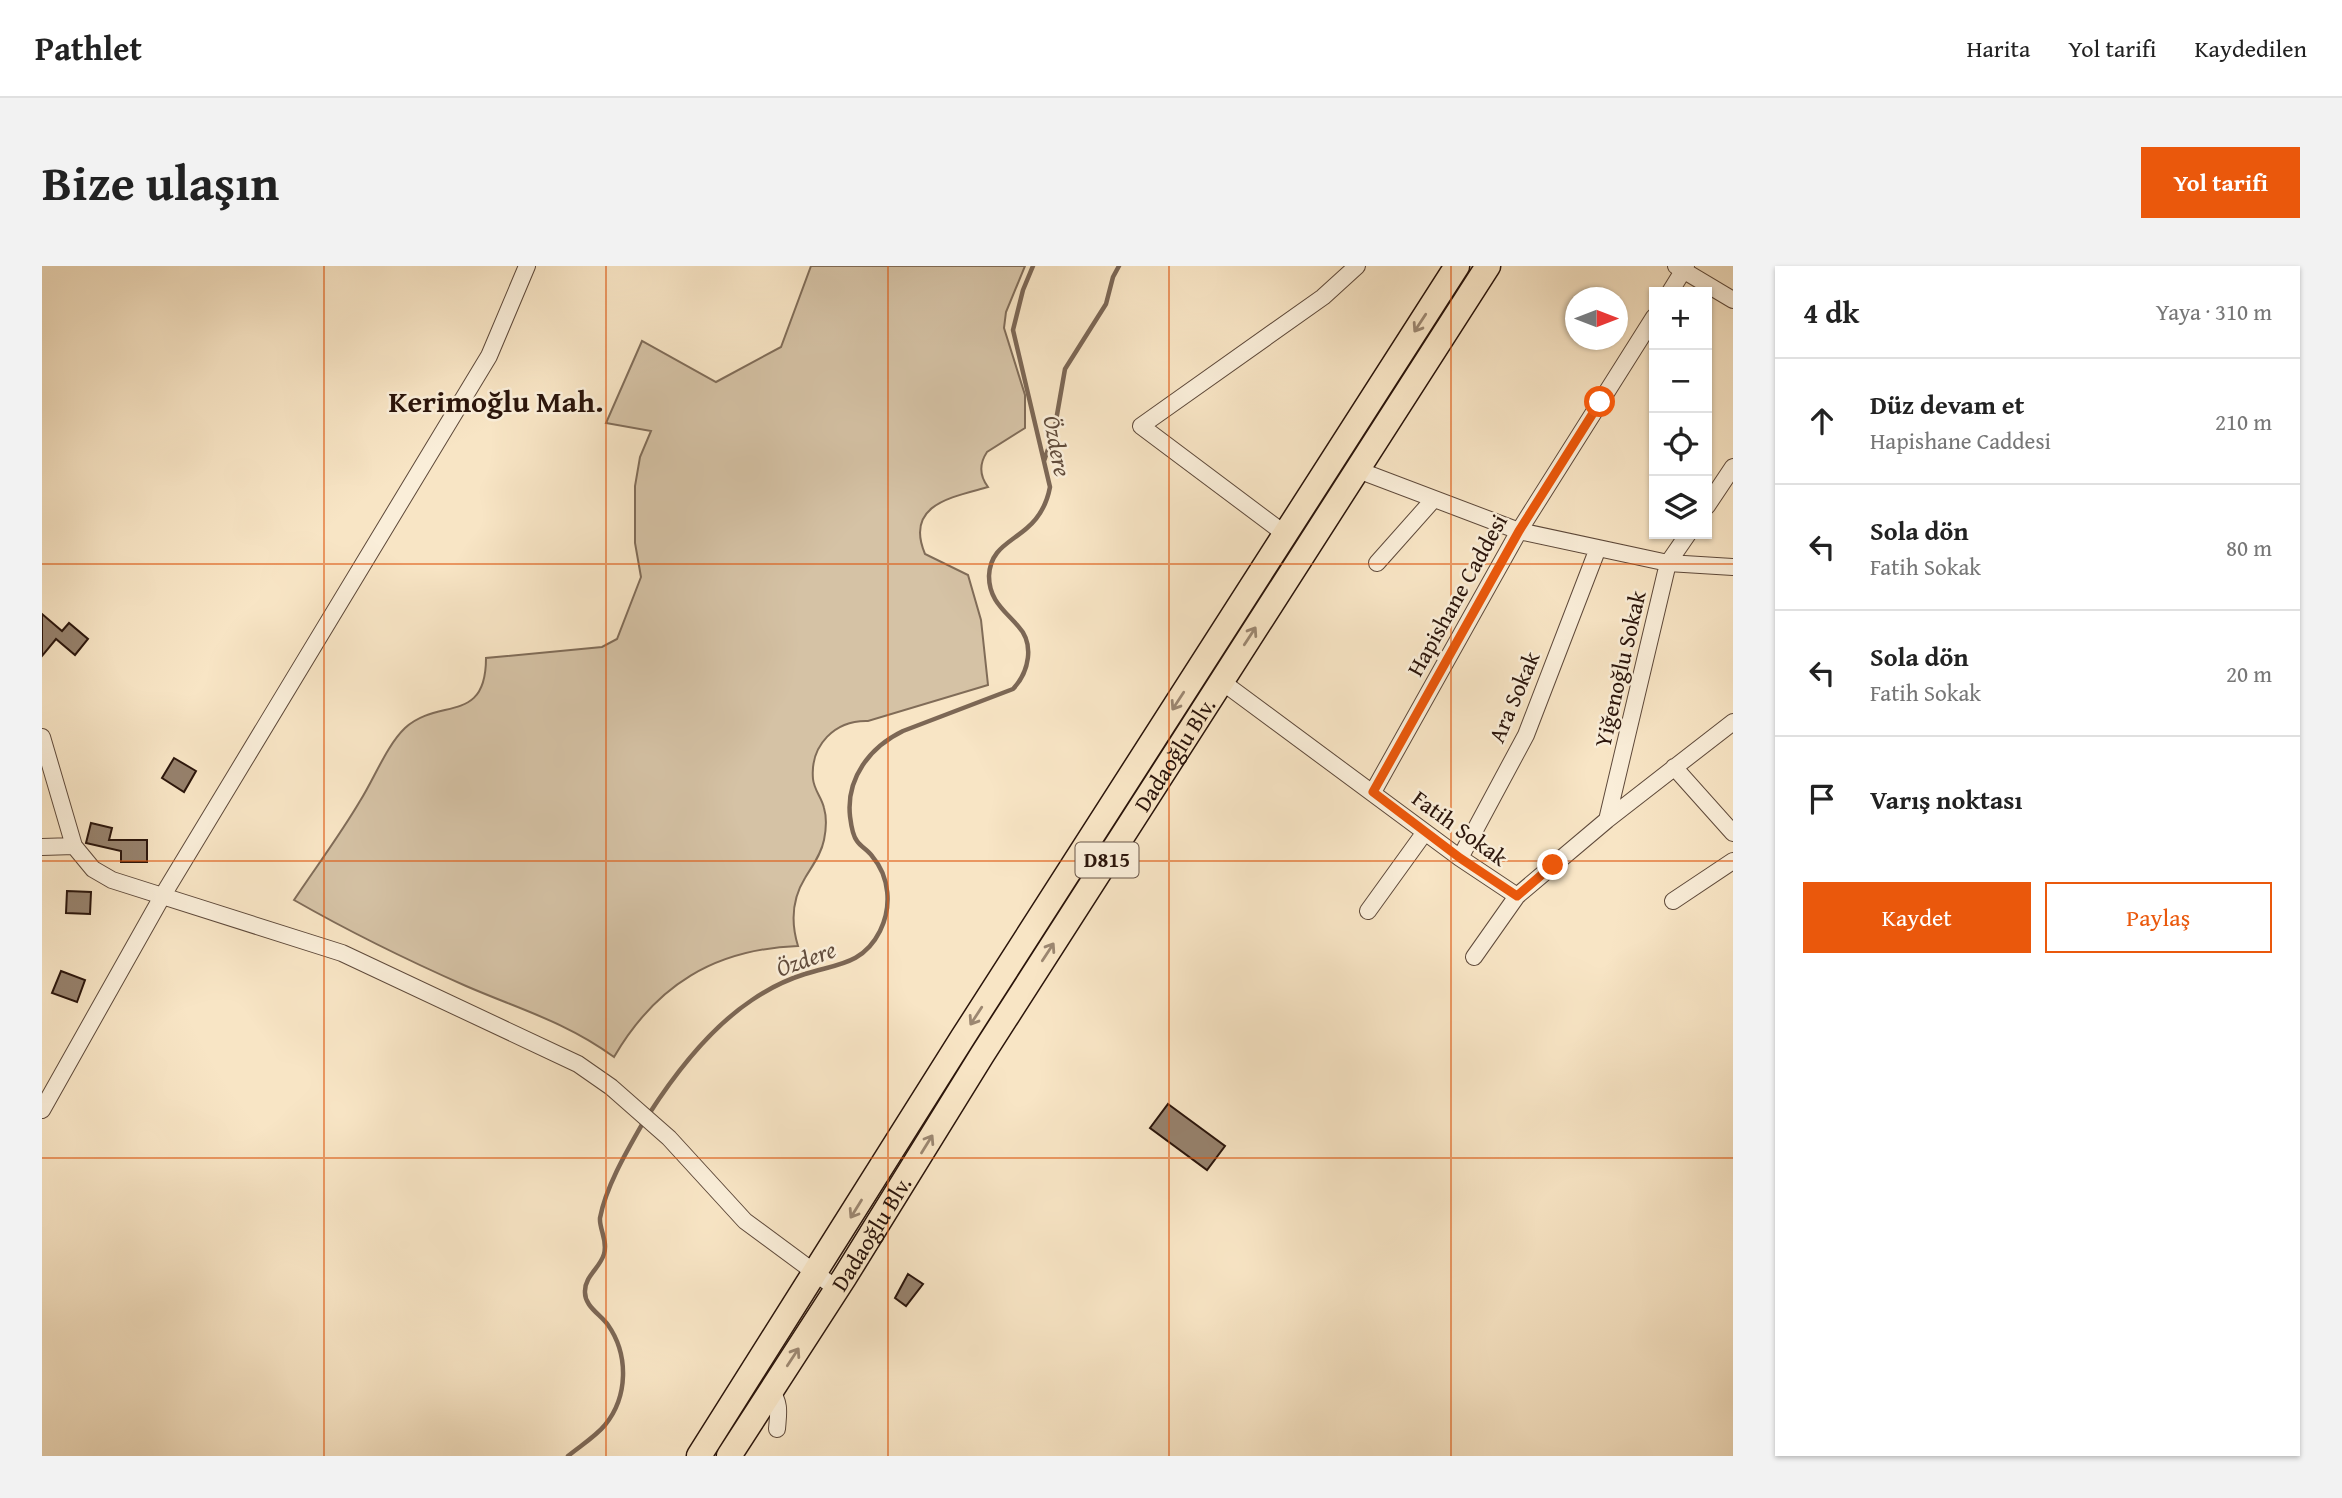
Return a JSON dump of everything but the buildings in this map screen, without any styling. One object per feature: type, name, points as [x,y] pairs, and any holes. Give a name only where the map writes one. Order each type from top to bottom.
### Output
[{"type":"highway","name":"Dadaoğlu Blv.","points":[[699,1456],[963,1037],[1457,266]]},
{"type":"highway","name":"Dadaoğlu Blv.","points":[[729,1456],[837,1289],[982,1055],[1488,266]]},
{"type":"street","points":[[42,1110],[163,895],[489,356],[527,266]]},
{"type":"street","points":[[1285,534],[1141,426],[1323,297],[1357,266]]},
{"type":"street","points":[[1672,287],[1682,268],[1733,300]]},
{"type":"street","name":"Hapishane Caddesi","points":[[1373,792],[1519,531],[1649,325]]},
{"type":"street","points":[[1712,498],[1733,467]]},
{"type":"street","points":[[1357,470],[1519,531],[1668,563],[1733,566]]},
{"type":"street","points":[[1377,563],[1433,500]]},
{"type":"street","name":"Yiğenoğlu Sokak","points":[[1607,820],[1668,563],[1685,539]]},
{"type":"street","name":"Ara Sokak","points":[[1460,858],[1526,735],[1598,548]]},
{"type":"street","name":"Fatih Sokak","points":[[1222,681],[1460,858],[1517,896],[1674,766],[1733,722]]},
{"type":"street","points":[[42,737],[74,846],[93,869],[112,880],[342,953],[578,1064],[611,1087],[669,1138],[745,1221],[837,1289]]},
{"type":"street","points":[[1674,766],[1733,833]]},
{"type":"street","points":[[1368,911],[1426,832]]},
{"type":"street","points":[[42,847],[74,846]]},
{"type":"street","points":[[1673,901],[1733,861]]},
{"type":"street","points":[[1474,957],[1517,896]]},
{"type":"street","points":[[771,1391],[777,1397],[779,1405],[777,1429]]},
{"type":"shaded area","points":[[811,266],[1025,266],[1006,312],[1004,328],[1025,395],[1025,428],[987,452],[981,470],[988,487],[947,499],[926,513],[921,524],[920,537],[925,554],[968,575],[981,620],[988,685],[868,721],[845,725],[835,730],[820,745],[813,767],[813,779],[825,812],[825,832],[821,851],[801,886],[795,903],[794,929],[798,946],[740,954],[714,963],[691,976],[669,991],[649,1010],[614,1057],[560,1025],[422,966],[294,900],[352,814],[398,735],[418,719],[469,701],[478,693],[484,679],[486,658],[602,647],[617,639],[641,577],[635,543],[635,486],[640,457],[651,431],[606,423],[642,341],[716,382],[781,347]]},
{"type":"waterway","name":"Özdere","points":[[649,1114],[695,1052],[737,1011],[784,982],[857,957],[880,931],[886,912],[886,883],[878,864],[854,836],[850,819],[852,789],[856,777],[871,755],[903,731],[1013,689],[1023,675],[1028,658],[1027,641],[994,598],[989,576],[997,553],[1032,524],[1045,504],[1050,487],[1013,330],[1023,290],[1033,266]]},
{"type":"waterway","points":[[1044,461],[1054,432],[1065,369],[1106,304],[1113,277],[1119,266]]},
{"type":"waterway","name":"Özdere","points":[[568,1456],[605,1425],[613,1414],[622,1389],[620,1349],[608,1325],[587,1301],[585,1291],[587,1281],[604,1254],[600,1218],[607,1193],[644,1121]]},
{"type":"district","name":"Kerimoğlu Mah.","points":[[496,402]]},
{"type":"route","points":[[1553,865],[1517,896],[1460,858],[1373,792],[1519,531],[1600,402]]}]
